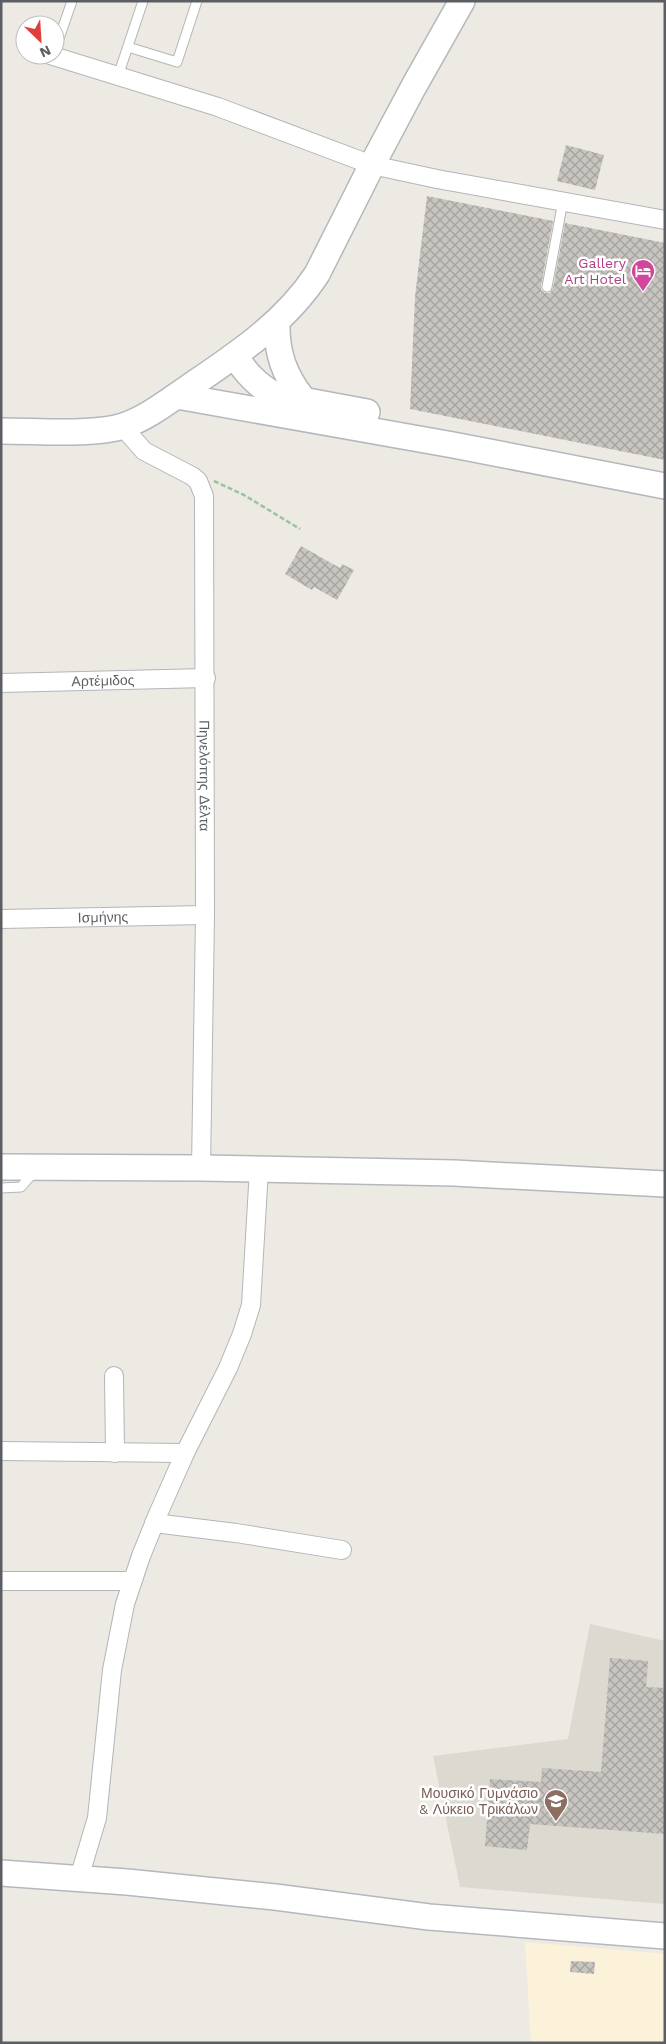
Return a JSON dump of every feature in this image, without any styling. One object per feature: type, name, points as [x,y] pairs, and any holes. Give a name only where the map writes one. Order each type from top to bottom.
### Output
[{"type":"street","points":[[1,431],[87,430],[122,426],[177,396],[229,360],[277,321],[299,300],[317,274],[372,165],[462,1]]},
{"type":"street","points":[[65,58],[218,108],[372,165],[665,220]]},
{"type":"street","points":[[277,321],[280,360],[289,381],[303,399]]},
{"type":"street","points":[[229,360],[275,395],[665,470]]},
{"type":"street","points":[[229,360],[243,392],[257,409]]},
{"type":"street","points":[[177,396],[257,409],[665,486]]},
{"type":"street","points":[[122,426],[144,451],[198,481]]},
{"type":"street","name":"Πηνελόπης Δέλτα","points":[[198,481],[204,496],[206,512],[205,915],[201,1168]]},
{"type":"street","name":"Αρτέμιδος","points":[[1,683],[206,678]]},
{"type":"street","name":"Ισμήνης","points":[[1,919],[205,915]]},
{"type":"street","points":[[1,1167],[259,1169],[454,1174],[665,1184]]},
{"type":"street","points":[[79,1878],[98,1818],[112,1670],[120,1627],[132,1582],[154,1523],[185,1453],[228,1368],[242,1334],[251,1304],[259,1169]]},
{"type":"street","points":[[114,1376],[115,1453]]},
{"type":"street","points":[[1,1451],[185,1453]]},
{"type":"street","points":[[154,1523],[236,1533],[342,1550]]},
{"type":"street","points":[[1,1581],[132,1582]]},
{"type":"street","points":[[1,1873],[79,1878],[275,1897],[429,1917],[665,1936]]},
{"type":"lane","points":[[65,21],[72,1]]},
{"type":"lane","points":[[118,76],[143,1]]},
{"type":"lane","points":[[128,47],[177,62],[197,1]]},
{"type":"lane","points":[[547,287],[563,202]]},
{"type":"lane","points":[[1,1188],[21,1187],[38,1167]]},
{"type":"path","points":[[198,481],[215,481],[225,485],[300,529]]},
{"type":"shaded area","name":"Μουσικό Γυμνάσιο & Λύκειο Τρικάλων","points":[[590,1624],[665,1641],[665,1904],[460,1887],[433,1756],[568,1739]]},
{"type":"shaded area","points":[[525,1942],[665,1954],[665,2043],[531,2043]]},
{"type":"building","points":[[566,145],[604,155],[595,190],[557,181]]},
{"type":"building","points":[[427,196],[553,221],[541,286],[541,290],[545,293],[550,293],[553,288],[565,223],[665,243],[665,460],[410,409],[415,297]]},
{"type":"building","points":[[301,546],[340,568],[342,564],[354,570],[337,600],[314,587],[312,590],[285,574]]},
{"type":"building","points":[[610,1658],[648,1661],[646,1687],[665,1688],[665,1834],[530,1824],[527,1850],[485,1846],[490,1779],[541,1782],[542,1768],[601,1772]]},
{"type":"building","points":[[571,1961],[595,1962],[594,1974],[570,1972]]},
{"type":"place","name":"Gallery Art Hotel","points":[[643,292]]},
{"type":"place","name":"Μουσικό Γυμνάσιο & Λύκειο Τρικάλων","points":[[556,1822]]}]
